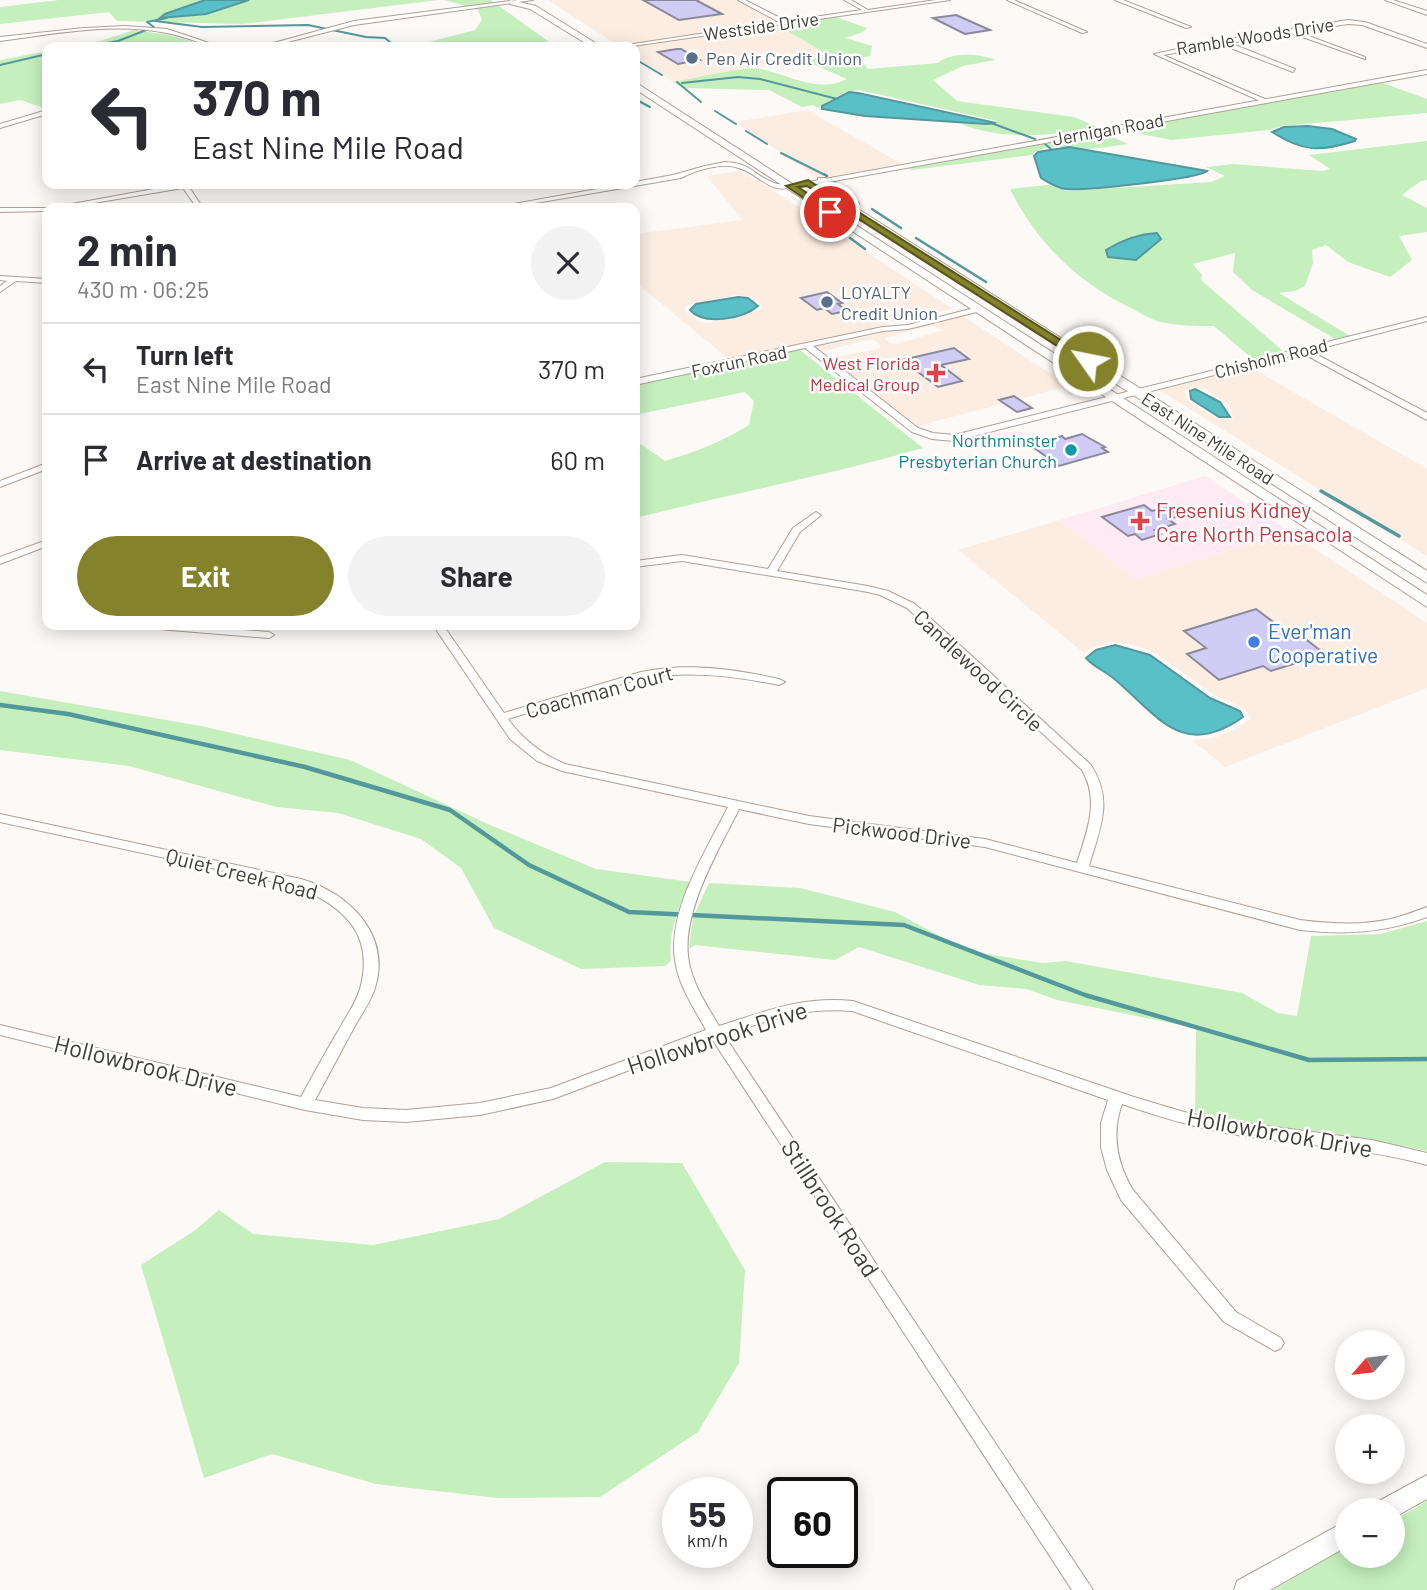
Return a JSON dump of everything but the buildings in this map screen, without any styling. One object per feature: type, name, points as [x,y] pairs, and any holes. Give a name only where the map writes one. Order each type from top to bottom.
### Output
[{"type":"main road","points":[[509,1],[529,0],[590,42]]},
{"type":"main road","points":[[509,1],[528,5],[588,42]]},
{"type":"main road","points":[[509,1],[571,42]]},
{"type":"main road","points":[[542,1],[541,3],[555,13],[556,20]]},
{"type":"main road","name":"East Nine Mile Road","points":[[640,80],[661,88]]},
{"type":"main road","name":"East Nine Mile Road","points":[[640,81],[739,153],[805,181],[1427,578]]},
{"type":"main road","points":[[702,128],[716,133],[785,177],[805,181]]},
{"type":"main road","name":"East Nine Mile Road","points":[[805,181],[978,309],[1427,602]]},
{"type":"main road","points":[[891,235],[974,293],[979,300],[978,309],[1011,317],[1090,369],[1110,375]]},
{"type":"street","points":[[741,0],[785,23]]},
{"type":"street","points":[[846,0],[868,11]]},
{"type":"street","name":"Westside Drive","points":[[640,44],[947,0]]},
{"type":"street","points":[[1010,0],[1084,32]]},
{"type":"street","points":[[1118,0],[1188,27]]},
{"type":"street","points":[[1388,0],[1427,13]]},
{"type":"street","points":[[281,42],[354,23],[509,1]]},
{"type":"street","name":"Ramble Woods Drive","points":[[1265,101],[1157,54],[1222,41],[1353,22],[1427,46]]},
{"type":"street","points":[[0,39],[82,29],[134,28],[177,34],[202,42]]},
{"type":"street","points":[[1290,30],[1363,58]]},
{"type":"street","points":[[1222,41],[1293,70]]},
{"type":"street","name":"Jernigan Road","points":[[805,181],[1427,72]]},
{"type":"street","points":[[0,126],[42,113]]},
{"type":"street","points":[[729,165],[738,159],[739,153]]},
{"type":"street","points":[[640,183],[729,165],[740,166],[771,187],[805,181]]},
{"type":"street","points":[[675,177],[733,170],[747,171]]},
{"type":"street","points":[[82,203],[161,189]]},
{"type":"street","points":[[525,203],[606,189]]},
{"type":"street","points":[[0,210],[42,209]]},
{"type":"street","points":[[0,278],[42,281]]},
{"type":"street","points":[[0,290],[14,279]]},
{"type":"street","name":"Foxrun Road","points":[[640,381],[883,329],[901,321],[978,309]]},
{"type":"street","name":"Chisholm Road","points":[[807,346],[915,430],[932,436],[957,438],[1302,350],[1424,322]]},
{"type":"street","points":[[1302,350],[1427,417]]},
{"type":"street","points":[[0,484],[42,468]]},
{"type":"street","points":[[771,572],[796,530],[816,515]]},
{"type":"street","points":[[0,561],[42,546]]},
{"type":"street","name":"Candlewood Circle","points":[[640,563],[682,558],[771,572],[868,589],[911,606],[1087,768],[1095,780],[1100,802],[1082,867]]},
{"type":"street","points":[[208,630],[269,635]]},
{"type":"street","name":"Pickwood Drive","points":[[442,630],[514,736],[547,761],[734,805],[831,823],[985,843],[1300,925],[1327,929],[1378,928],[1427,912]]},
{"type":"street","name":"Coachman Court","points":[[503,717],[645,674],[669,670],[710,669],[779,682]]},
{"type":"street","name":"Stillbrook Road","points":[[734,805],[684,916],[680,937],[681,961],[688,982],[715,1032],[1083,1590]]},
{"type":"street","name":"Quiet Creek Road","points":[[0,818],[301,883],[321,890],[346,907],[367,936],[372,954],[372,972],[367,991],[305,1104]]},
{"type":"street","name":"Hollowbrook Drive","points":[[0,1030],[305,1104],[363,1115],[406,1116],[480,1110],[553,1093],[715,1032],[796,1007],[831,1004],[853,1006],[1116,1097],[1199,1121],[1248,1132],[1325,1140],[1427,1159]]},
{"type":"street","points":[[1116,1097],[1109,1116],[1107,1144],[1116,1177],[1230,1317],[1275,1343]]},
{"type":"street","points":[[1405,1499],[1427,1486]]},
{"type":"street","points":[[1246,1590],[1335,1539]]},
{"type":"shaded area","points":[[548,0],[736,0],[780,23],[640,43],[613,42]]},
{"type":"shaded area","points":[[777,25],[829,56],[673,82],[640,60],[640,45]]},
{"type":"shaded area","points":[[807,110],[902,164],[820,179],[735,122]]},
{"type":"shaded area","points":[[739,171],[771,189],[953,309],[898,319],[877,328],[730,360],[640,286],[640,233],[742,220],[707,176]],"holes":[[[736,295],[753,297],[762,306],[747,315],[707,323],[698,321],[685,311],[686,306],[695,303]]]},
{"type":"shaded area","points":[[963,316],[1069,386],[918,426],[830,358],[879,349],[881,346],[874,340],[821,352],[815,347]],"holes":[[[931,325],[944,330],[897,344],[890,343],[885,338]]]},
{"type":"shaded area","points":[[1250,367],[1427,469],[1427,556],[1159,390]],"holes":[[[1192,387],[1205,389],[1230,407],[1233,419],[1217,419],[1187,400],[1185,390]]]},
{"type":"shaded area","points":[[1205,476],[1289,532],[1135,579],[1060,520]]},
{"type":"shaded area","points":[[1060,520],[1135,579],[1289,532],[1427,623],[1427,688],[1225,767],[1192,740],[1214,738],[1233,731],[1249,720],[1250,716],[1244,708],[1215,695],[1155,653],[1135,645],[1112,642],[1093,647],[1084,653],[958,550]]},
{"type":"green space","points":[[59,0],[438,0],[243,24],[117,21],[109,12],[0,24],[0,7]]},
{"type":"green space","points":[[445,0],[491,0],[549,42],[429,42],[475,30],[482,20],[478,10]]},
{"type":"green space","points":[[836,17],[867,28],[846,38],[872,46],[870,56],[860,58],[868,69],[938,63],[957,55],[989,58],[995,60],[963,66],[933,80],[957,101],[1074,117],[1098,127],[1064,133],[1010,135],[975,129],[959,123],[985,125],[997,121],[859,90],[845,92],[818,108],[813,105],[802,107],[769,90],[684,88],[673,82],[731,71],[761,69],[804,82],[826,85],[837,83],[847,79],[805,61],[828,55],[777,25]]},
{"type":"green space","points":[[134,30],[170,35],[193,42],[94,42]]},
{"type":"green space","points":[[42,52],[42,107],[20,100],[0,104],[0,60]]},
{"type":"green space","points":[[1380,82],[1427,99],[1427,113],[1283,126],[1269,130],[1171,140],[1118,129]]},
{"type":"green space","points":[[1102,132],[1128,144],[1087,149],[1051,147],[1031,155],[912,170],[906,167]]},
{"type":"green space","points":[[1427,141],[1427,180],[1421,181],[1402,195],[1427,208],[1427,232],[1399,236],[1412,260],[1390,277],[1348,262],[1326,245],[1312,250],[1313,263],[1305,286],[1295,291],[1279,293],[1350,336],[1335,339],[1252,290],[1233,272],[1235,253],[1193,264],[1202,275],[1201,280],[1284,352],[1254,360],[1214,326],[1160,322],[1093,286],[1060,259],[1046,243],[1020,208],[1010,189],[1048,185],[1067,191],[1211,182],[1225,176],[1206,167],[1233,164],[1323,171],[1330,169],[1309,155]],"holes":[[[1144,234],[1157,234],[1160,239],[1136,260],[1116,244]]]},
{"type":"green space","points":[[800,350],[923,448],[640,517],[640,444],[665,461],[698,450],[749,425],[754,401],[745,392],[640,414],[640,383]]},
{"type":"green space","points":[[0,691],[201,726],[350,760],[490,825],[596,869],[691,882],[675,920],[671,961],[665,966],[581,969],[494,928],[461,868],[421,839],[338,813],[276,807],[129,766],[0,750]]},
{"type":"green space","points":[[709,883],[800,888],[895,912],[968,951],[1043,963],[1066,961],[1242,993],[1278,1013],[1297,1016],[1311,936],[1381,934],[1427,921],[1427,1151],[1325,1132],[1250,1124],[1195,1112],[1196,1028],[1057,1000],[1026,989],[979,985],[859,947],[835,960],[695,945],[689,949],[693,917]]},
{"type":"green space","points":[[605,1162],[682,1163],[745,1270],[739,1363],[698,1432],[600,1497],[497,1498],[376,1484],[272,1454],[204,1478],[141,1265],[194,1231],[219,1210],[253,1234],[373,1245],[499,1219]]},
{"type":"green space","points":[[1427,1501],[1427,1590],[1273,1590],[1335,1554],[1335,1568],[1405,1568],[1405,1514]]},
{"type":"water","points":[[205,0],[249,0],[206,14],[160,18],[165,14]]},
{"type":"water","points":[[849,92],[996,123],[865,116],[822,109],[822,106]]},
{"type":"water","points":[[1284,127],[1332,129],[1356,139],[1332,147],[1312,148],[1283,139],[1272,132]]},
{"type":"water","points":[[1069,147],[1207,171],[1139,184],[1076,189],[1052,185],[1041,178],[1034,156],[1038,152]]},
{"type":"water","points":[[1157,233],[1161,239],[1136,260],[1108,257],[1106,250],[1118,243]]},
{"type":"water","points":[[738,297],[748,298],[758,306],[751,311],[724,319],[704,318],[690,310],[696,304]]},
{"type":"water","points":[[1195,389],[1220,402],[1230,417],[1219,417],[1191,399],[1190,391]]},
{"type":"water","points":[[1115,645],[1150,655],[1210,698],[1240,711],[1243,717],[1203,735],[1186,733],[1171,727],[1086,658],[1096,650]]},
{"type":"waterway","points":[[112,42],[154,27],[147,22],[167,18]]},
{"type":"waterway","points":[[155,21],[202,27],[308,25],[366,37],[385,38],[390,42]]},
{"type":"waterway","points":[[0,65],[42,55]]},
{"type":"waterway","points":[[640,62],[662,75]]},
{"type":"waterway","points":[[682,83],[738,77],[760,79],[837,99]]},
{"type":"waterway","points":[[677,82],[701,102]]},
{"type":"waterway","points":[[640,102],[650,107]]},
{"type":"waterway","points":[[715,111],[736,124]]},
{"type":"waterway","points":[[991,123],[1035,139]]},
{"type":"waterway","points":[[746,131],[767,144]]},
{"type":"waterway","points":[[1044,143],[1052,150]]},
{"type":"waterway","points":[[781,153],[827,176],[824,174]]},
{"type":"waterway","points":[[872,209],[901,228]]},
{"type":"waterway","points":[[822,220],[832,226]]},
{"type":"waterway","points":[[850,238],[865,249]]},
{"type":"waterway","points":[[916,238],[986,282]]},
{"type":"waterway","points":[[1321,491],[1399,536]]},
{"type":"waterway","points":[[0,705],[68,714],[305,767],[450,810],[529,865],[629,912],[904,925],[1085,995],[1309,1060],[1427,1059]]},
{"type":"place","name":"Pen Air Credit Union","points":[[692,58]]},
{"type":"place","name":"LOYALTY Credit Union","points":[[827,302]]},
{"type":"place","name":"West Florida Medical Group","points":[[936,373]]},
{"type":"place","name":"Northminster Presbyterian Church","points":[[1071,450]]},
{"type":"place","name":"Fresenius Kidney Care North Pensacola","points":[[1140,521]]},
{"type":"place","name":"Ever'man Cooperative","points":[[1254,642]]},
{"type":"route","points":[[830,212],[790,186],[808,183],[1088,361]]}]
